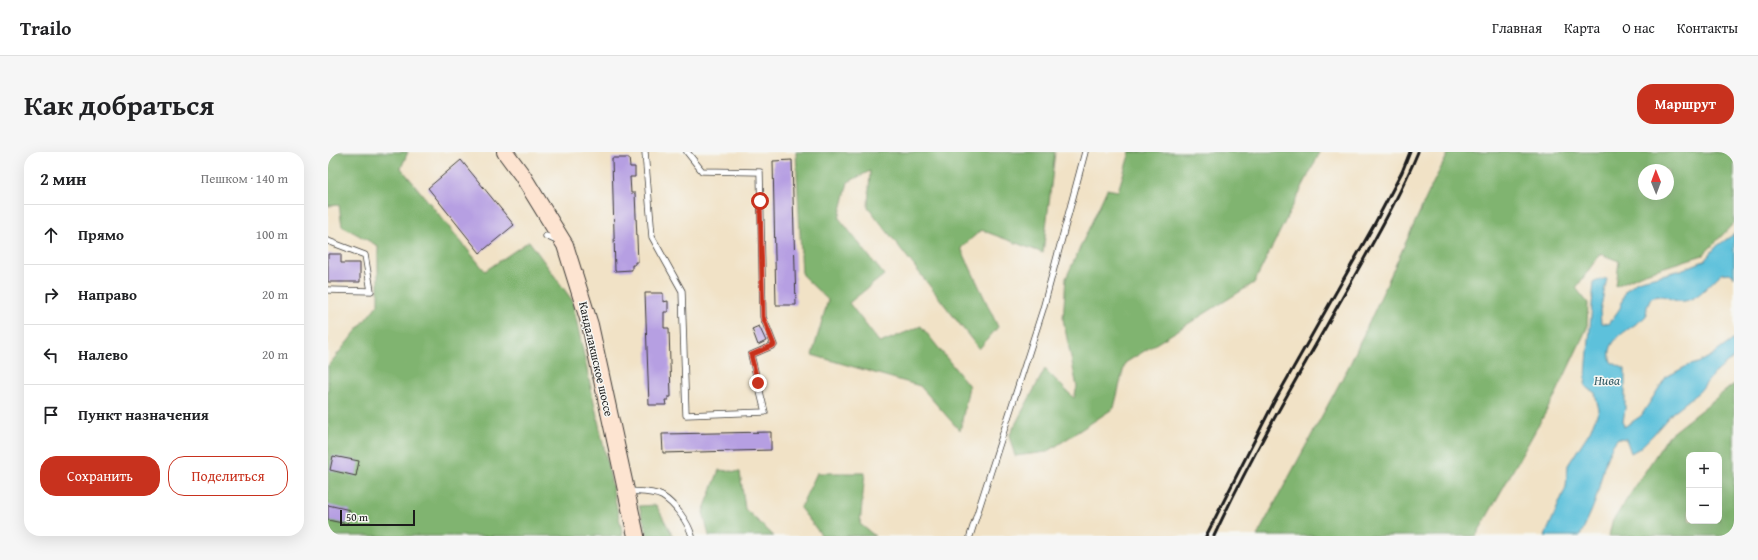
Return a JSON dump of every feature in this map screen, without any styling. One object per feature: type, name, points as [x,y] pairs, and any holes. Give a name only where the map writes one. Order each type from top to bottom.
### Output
[{"type":"main road","name":"Кандалакшское шоссе","points":[[505,152],[522,175],[565,245],[590,325],[636,536]]},
{"type":"lane","points":[[645,152],[652,237],[682,290],[686,415],[765,412],[751,355],[774,345],[763,317],[760,172],[702,171],[687,152]]},
{"type":"lane","points":[[970,536],[1043,309],[1085,152]]},
{"type":"lane","points":[[546,236],[565,245]]},
{"type":"lane","points":[[328,241],[365,255],[371,291],[328,290]]},
{"type":"lane","points":[[626,491],[651,493],[662,497],[683,518],[692,536]]},
{"type":"green space","points":[[328,152],[408,152],[401,168],[485,271],[529,241],[572,300],[623,536],[328,536],[328,366],[378,304],[378,246],[342,226],[339,205],[328,206]]},
{"type":"green space","points":[[796,152],[1055,152],[1043,253],[981,230],[961,248],[998,327],[979,349],[868,207],[870,171],[848,182],[839,218],[884,275],[849,303],[880,343],[921,326],[969,386],[960,431],[920,386],[812,355],[828,300],[802,275]]},
{"type":"green space","points":[[1130,152],[1318,152],[1319,154],[1254,283],[1125,363],[1114,408],[1047,452],[1015,456],[1009,436],[1045,369],[1074,398],[1077,387],[1063,319],[1066,278],[1107,189],[1118,191]]},
{"type":"green space","points":[[1449,152],[1734,152],[1734,223],[1703,255],[1642,274],[1616,286],[1619,261],[1600,254],[1576,288],[1588,303],[1587,328],[1556,394],[1476,536],[1257,536],[1351,362],[1432,185]]},
{"type":"green space","points":[[1734,384],[1734,536],[1609,536],[1612,522],[1669,435]]},
{"type":"green space","points":[[719,470],[740,472],[745,509],[774,536],[709,536],[703,512]]},
{"type":"green space","points":[[817,473],[865,473],[860,524],[875,536],[822,536],[800,508]]},
{"type":"green space","points":[[656,505],[673,536],[648,536],[639,506]]},
{"type":"water","name":"Нива","points":[[1734,234],[1734,277],[1730,273],[1721,274],[1707,288],[1696,296],[1684,301],[1678,301],[1663,296],[1651,298],[1647,307],[1646,316],[1615,340],[1611,347],[1611,362],[1625,369],[1624,427],[1641,416],[1666,377],[1711,356],[1734,339],[1734,357],[1713,375],[1699,392],[1672,413],[1640,448],[1631,453],[1626,439],[1618,438],[1609,452],[1595,502],[1580,536],[1545,536],[1566,487],[1568,465],[1590,431],[1599,410],[1595,393],[1585,386],[1594,282],[1607,278],[1600,311],[1601,323],[1609,324],[1620,308],[1625,291],[1637,281],[1678,271],[1704,261],[1717,246]]},
{"type":"building","points":[[612,158],[629,158],[630,167],[635,167],[635,177],[630,177],[631,193],[635,193],[638,262],[635,262],[635,265],[632,265],[632,270],[615,271]]},
{"type":"building","points":[[461,160],[514,225],[480,253],[428,188]]},
{"type":"building","points":[[792,160],[796,305],[776,305],[773,161]]},
{"type":"building","points":[[328,254],[341,254],[341,263],[360,263],[360,282],[328,282]]},
{"type":"building","points":[[645,293],[663,293],[663,302],[668,301],[668,312],[664,312],[664,328],[669,328],[671,397],[668,397],[668,400],[665,400],[666,405],[649,405]]},
{"type":"building","points":[[759,326],[766,341],[758,345],[752,329]]},
{"type":"building","points":[[771,432],[771,450],[663,453],[662,434]]},
{"type":"building","points":[[333,456],[359,461],[356,476],[330,470]]},
{"type":"building","points":[[328,505],[350,510],[347,524],[328,520]]},
{"type":"railway","points":[[1206,536],[1274,402],[1374,225],[1402,172],[1410,152]]},
{"type":"railway","points":[[1214,536],[1245,472],[1385,220],[1403,186],[1418,152]]},
{"type":"route","points":[[758,383],[751,355],[774,345],[763,317],[760,201]]}]
